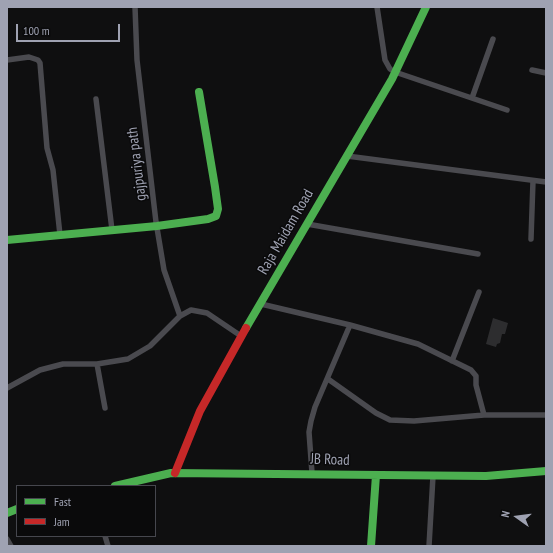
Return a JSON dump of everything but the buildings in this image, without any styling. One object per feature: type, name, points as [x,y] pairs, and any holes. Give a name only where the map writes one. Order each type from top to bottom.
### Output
[{"type":"street","name":"gajpuriya path","points":[[135,7],[137,60],[157,226],[164,270],[180,316]]},
{"type":"street","points":[[378,7],[385,60],[390,69],[507,110]]},
{"type":"street","name":"Raja Maidam Road","points":[[175,473],[200,410],[241,336],[395,72],[426,7]]},
{"type":"street","points":[[472,98],[493,39]]},
{"type":"street","points":[[7,60],[29,57],[38,60],[40,63],[47,148],[53,170],[60,235]]},
{"type":"street","points":[[532,70],[546,73]]},
{"type":"street","points":[[7,240],[157,226],[213,218],[218,213],[199,92]]},
{"type":"street","points":[[96,100],[112,230]]},
{"type":"street","points":[[347,156],[546,182]]},
{"type":"street","points":[[531,239],[533,181]]},
{"type":"street","points":[[307,224],[478,254]]},
{"type":"street","points":[[452,360],[479,292]]},
{"type":"street","points":[[261,304],[350,325],[418,344],[452,360],[474,372],[484,415]]},
{"type":"street","points":[[7,388],[40,370],[63,364],[97,364],[128,359],[158,339],[180,316],[191,310],[202,312],[241,336]]},
{"type":"street","points":[[312,473],[309,432],[311,421],[350,325]]},
{"type":"street","points":[[97,364],[105,408]]},
{"type":"street","points":[[328,379],[376,413],[390,420],[414,421],[484,415],[546,415]]},
{"type":"street","name":"JB Road","points":[[120,485],[175,473],[211,472],[486,476],[546,471]]},
{"type":"street","points":[[372,546],[376,475]]},
{"type":"street","points":[[428,546],[433,476]]},
{"type":"street","points":[[7,539],[11,546]]},
{"type":"traffic: fast","points":[[246,328],[392,79],[426,7]]},
{"type":"traffic: fast","points":[[7,240],[157,226],[208,219],[216,216],[218,209],[215,187],[199,92]]},
{"type":"traffic: fast","points":[[119,485],[171,473],[486,476],[546,471]]},
{"type":"traffic: fast","points":[[371,546],[376,475]]},
{"type":"traffic: fast","points":[[7,513],[16,509]]},
{"type":"traffic: jam","points":[[175,473],[200,411],[246,328]]}]
